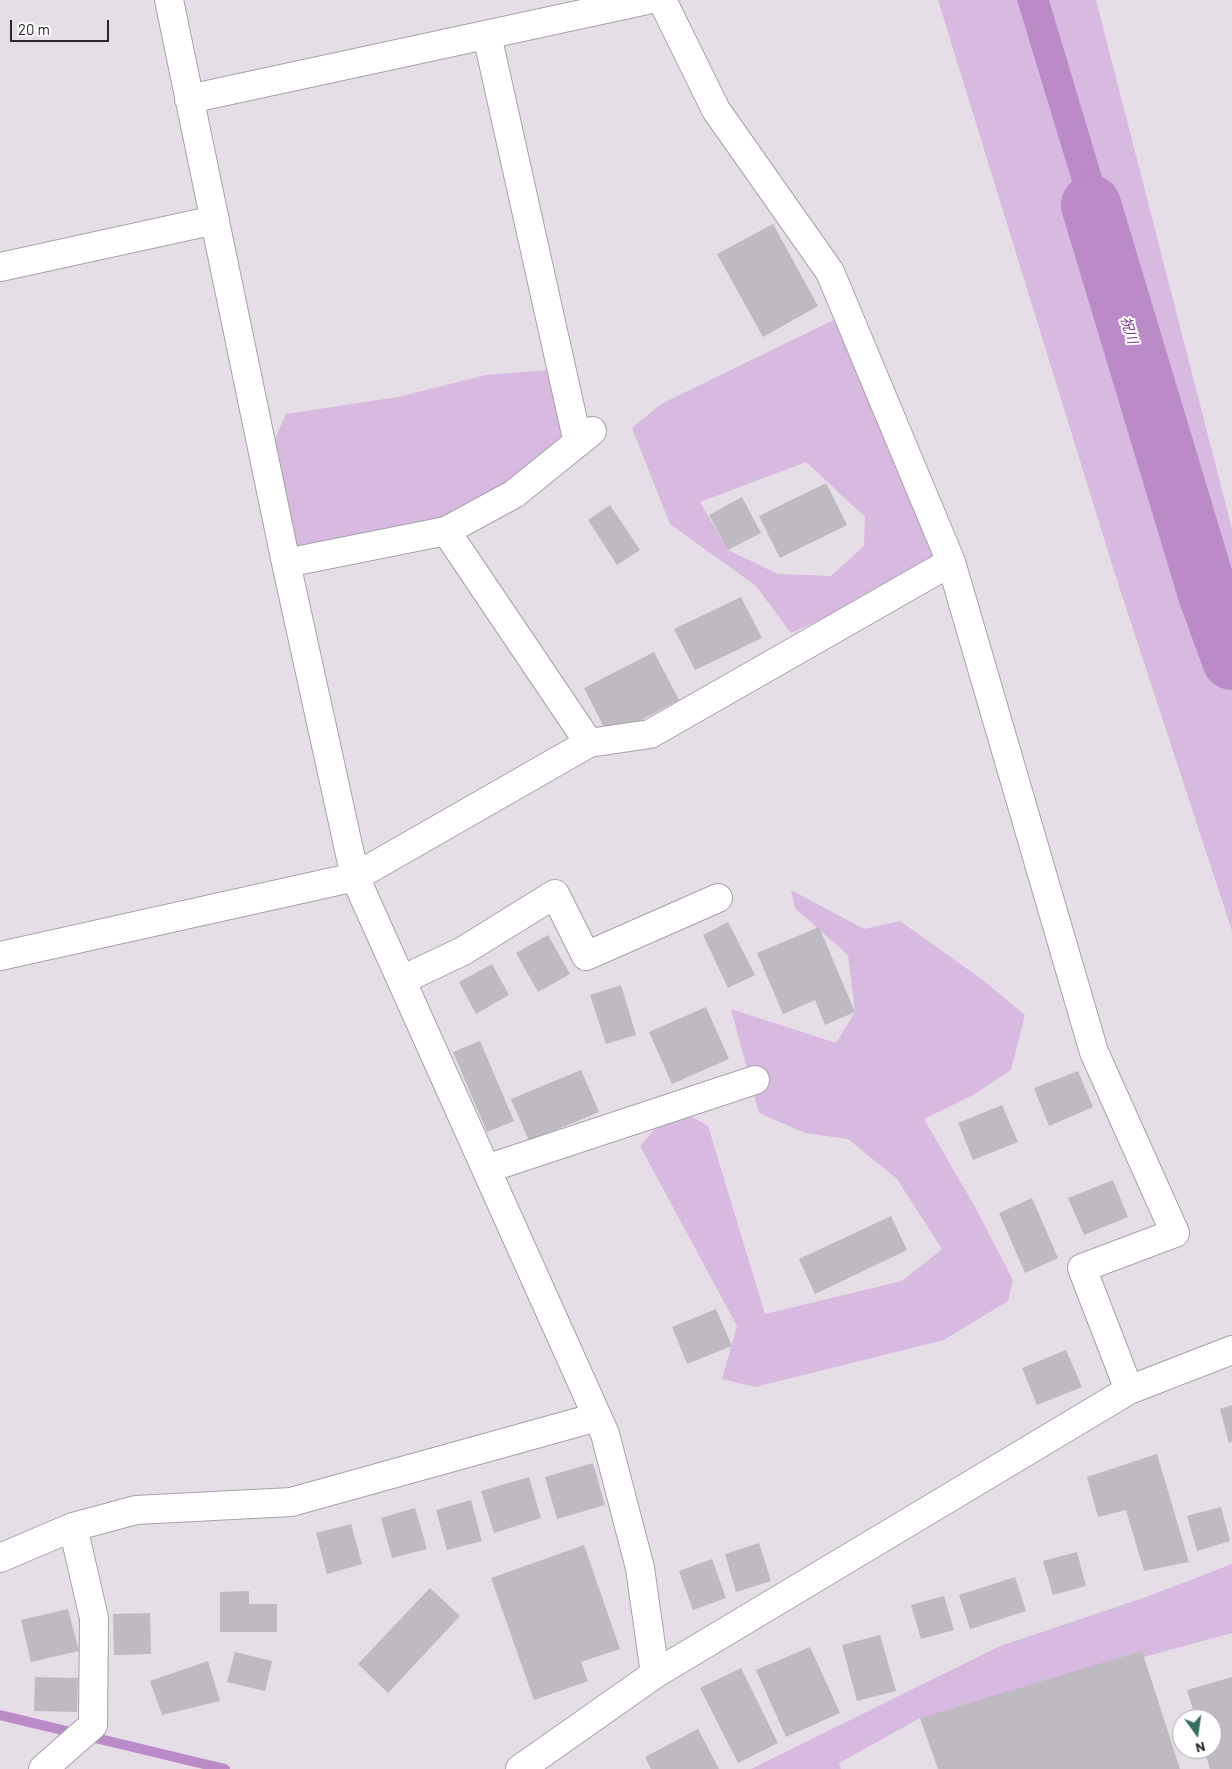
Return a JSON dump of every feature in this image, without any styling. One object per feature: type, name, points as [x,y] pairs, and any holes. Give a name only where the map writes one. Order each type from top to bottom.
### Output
[{"type":"street","points":[[169,0],[286,563],[355,877],[605,1434],[640,1568],[656,1674]]},
{"type":"street","points":[[190,99],[647,0]]},
{"type":"street","points":[[662,0],[716,110],[830,272],[951,562],[1094,1052],[1175,1232],[1082,1268],[1129,1390]]},
{"type":"street","points":[[286,563],[446,531],[514,494],[585,437],[487,35]]},
{"type":"street","points":[[0,267],[214,220]]},
{"type":"street","points":[[446,531],[589,743]]},
{"type":"street","points":[[0,956],[355,877],[589,743],[650,734],[951,562]]},
{"type":"street","points":[[402,980],[463,951],[556,894],[586,956],[718,898]]},
{"type":"street","points":[[486,1169],[755,1080]]},
{"type":"street","points":[[520,1769],[656,1674],[1129,1390],[1232,1350]]},
{"type":"street","points":[[0,1558],[73,1527],[136,1510],[291,1502],[596,1417]]},
{"type":"street","points":[[43,1769],[93,1725],[94,1618],[73,1527]]},
{"type":"shaded area","points":[[938,0],[1096,0],[1232,529],[1232,931],[1114,571]]},
{"type":"shaded area","points":[[1017,0],[1049,0],[1138,297],[1100,274]]},
{"type":"shaded area","points":[[848,313],[951,562],[791,633],[756,586],[670,524],[632,428],[661,404]],"holes":[[[806,462],[865,517],[864,546],[831,576],[778,574],[728,550],[700,502]]]},
{"type":"shaded area","points":[[561,369],[578,443],[479,513],[303,560],[265,462],[286,414],[398,397],[486,375]]},
{"type":"shaded area","points":[[791,890],[864,929],[900,921],[980,978],[1025,1015],[1011,1070],[973,1095],[924,1119],[975,1207],[1013,1280],[1008,1301],[944,1340],[755,1387],[722,1379],[737,1326],[640,1146],[674,1107],[708,1126],[765,1314],[902,1281],[942,1249],[897,1179],[848,1139],[805,1133],[759,1113],[731,1009],[836,1043],[855,1012],[848,955],[795,908]]},
{"type":"shaded area","points":[[1232,1564],[1232,1633],[920,1718],[839,1763],[841,1769],[751,1769],[1000,1646],[1149,1596]]},
{"type":"building","points":[[773,224],[818,306],[763,337],[717,254]]},
{"type":"building","points":[[826,483],[847,525],[780,558],[759,516]]},
{"type":"building","points":[[742,497],[761,533],[728,550],[709,515]]},
{"type":"building","points":[[610,505],[640,550],[617,565],[588,520]]},
{"type":"building","points":[[741,597],[762,638],[695,670],[674,629]]},
{"type":"building","points":[[654,652],[679,700],[609,737],[584,688]]},
{"type":"building","points":[[728,922],[755,975],[728,988],[703,935]]},
{"type":"building","points":[[819,927],[855,1012],[825,1025],[815,1000],[783,1014],[757,953]]},
{"type":"building","points":[[548,935],[570,974],[538,992],[516,953]]},
{"type":"building","points":[[492,964],[509,995],[476,1014],[459,982]]},
{"type":"building","points":[[621,985],[636,1035],[606,1044],[590,995]]},
{"type":"building","points":[[706,1007],[729,1059],[672,1084],[649,1032]]},
{"type":"building","points":[[480,1041],[514,1121],[487,1132],[453,1052]]},
{"type":"building","points":[[581,1070],[599,1112],[529,1141],[511,1099]]},
{"type":"building","points":[[1078,1071],[1093,1107],[1049,1126],[1034,1088]]},
{"type":"building","points":[[1002,1105],[1018,1142],[973,1160],[958,1123]]},
{"type":"building","points":[[1113,1180],[1128,1217],[1084,1235],[1068,1198]]},
{"type":"building","points":[[1032,1198],[1058,1258],[1025,1273],[999,1213]]},
{"type":"building","points":[[891,1216],[907,1250],[815,1294],[799,1259]]},
{"type":"building","points":[[716,1309],[732,1346],[687,1364],[672,1327]]},
{"type":"building","points":[[1066,1350],[1082,1387],[1037,1405],[1022,1368]]},
{"type":"building","points":[[1232,1405],[1232,1442],[1229,1443],[1220,1409]]},
{"type":"building","points":[[1157,1454],[1189,1562],[1144,1571],[1126,1510],[1098,1517],[1087,1477]]},
{"type":"building","points":[[593,1463],[605,1505],[557,1519],[545,1477]]},
{"type":"building","points":[[529,1477],[541,1518],[494,1533],[481,1491]]},
{"type":"building","points":[[471,1500],[482,1541],[447,1550],[436,1510]]},
{"type":"building","points":[[1221,1507],[1230,1541],[1197,1551],[1187,1516]]},
{"type":"building","points":[[415,1508],[427,1549],[392,1558],[381,1518]]},
{"type":"building","points":[[351,1524],[362,1564],[327,1574],[316,1533]]},
{"type":"building","points":[[759,1543],[771,1581],[736,1592],[725,1554]]},
{"type":"building","points":[[584,1545],[620,1649],[581,1662],[588,1681],[534,1700],[491,1578]]},
{"type":"building","points":[[1077,1552],[1086,1586],[1053,1595],[1043,1561]]},
{"type":"building","points":[[712,1559],[726,1598],[693,1610],[679,1571]]},
{"type":"building","points":[[1015,1577],[1026,1611],[970,1629],[959,1595]]},
{"type":"building","points":[[430,1588],[460,1616],[388,1693],[358,1664]]},
{"type":"building","points":[[249,1591],[249,1604],[277,1604],[277,1632],[220,1632],[220,1592]]},
{"type":"building","points":[[944,1596],[954,1630],[921,1639],[911,1605]]},
{"type":"building","points":[[68,1609],[79,1651],[31,1662],[21,1620]]},
{"type":"building","points":[[150,1613],[151,1654],[114,1655],[113,1614]]},
{"type":"building","points":[[880,1635],[896,1691],[857,1701],[842,1645]]},
{"type":"building","points":[[810,1647],[840,1713],[786,1737],[756,1670]]},
{"type":"building","points":[[1142,1651],[1172,1744],[1172,1759],[1177,1759],[1180,1769],[938,1769],[920,1718]]},
{"type":"building","points":[[235,1652],[272,1661],[265,1691],[227,1682]]},
{"type":"building","points":[[208,1661],[220,1701],[162,1715],[150,1681]]},
{"type":"building","points":[[741,1668],[778,1743],[738,1763],[700,1688]]},
{"type":"building","points":[[35,1677],[78,1678],[77,1712],[34,1711]]},
{"type":"building","points":[[1232,1677],[1232,1769],[1210,1769],[1207,1759],[1222,1759],[1222,1709],[1193,1709],[1187,1690]]},
{"type":"building","points":[[698,1729],[719,1769],[651,1769],[645,1757]]},
{"type":"waterway","name":"祝川","points":[[1091,205],[1208,594],[1232,660]]},
{"type":"waterway","points":[[0,1715],[225,1769]]}]
